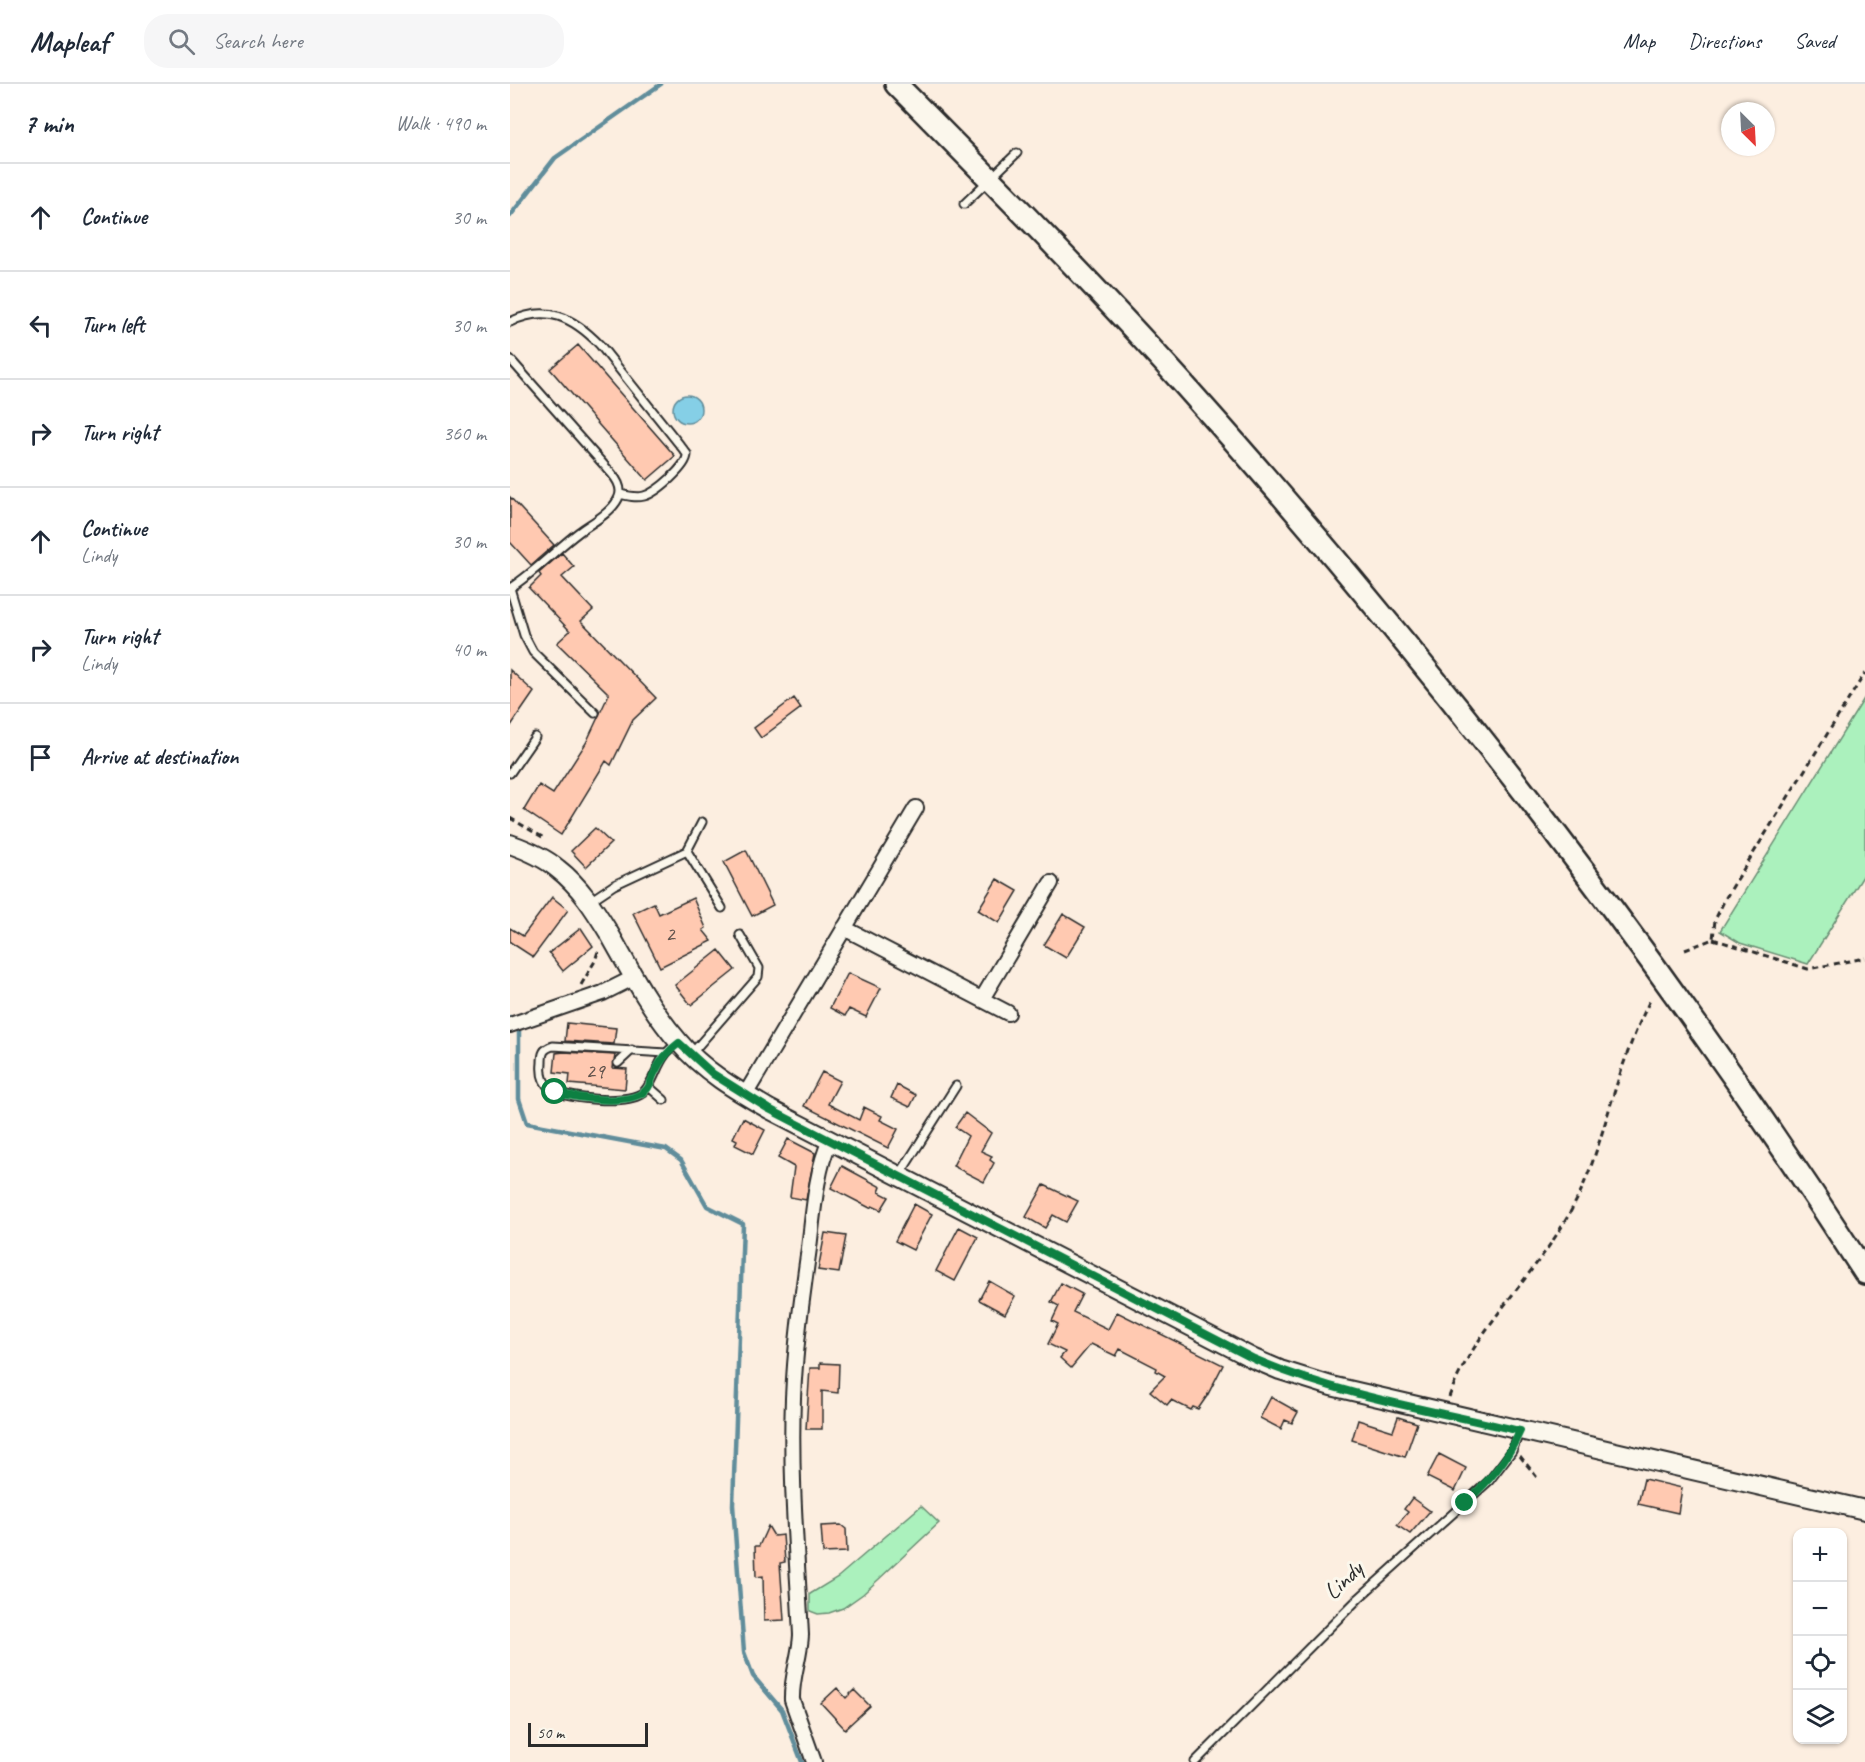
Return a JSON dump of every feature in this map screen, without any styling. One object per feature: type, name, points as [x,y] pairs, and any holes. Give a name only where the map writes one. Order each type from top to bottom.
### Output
[{"type":"main road","points":[[896,84],[990,178],[1176,376],[1262,473],[1480,735],[1678,998],[1865,1272]]},
{"type":"street","points":[[745,1095],[916,808]]},
{"type":"street","points":[[510,844],[537,855],[560,870],[589,902],[678,1050],[745,1095],[830,1141],[1254,1359],[1313,1381],[1444,1413],[1517,1439],[1732,1480],[1865,1510]]},
{"type":"street","points":[[982,999],[1051,882]]},
{"type":"street","points":[[844,928],[1008,1013]]},
{"type":"street","points":[[516,1023],[603,993],[635,977]]},
{"type":"street","points":[[814,1762],[792,1700],[801,1635],[794,1496],[793,1398],[799,1318],[812,1221],[824,1157],[830,1141]]},
{"type":"lane","points":[[964,204],[1017,153]]},
{"type":"lane","points":[[510,322],[531,314],[548,312],[561,315],[588,334],[600,345],[687,454],[687,462],[652,493],[641,497],[620,494]]},
{"type":"lane","points":[[510,359],[612,474],[619,485],[620,494],[613,506],[542,565],[510,588],[524,635],[533,652],[595,713]]},
{"type":"lane","points":[[510,773],[535,737]]},
{"type":"lane","points":[[589,902],[614,885],[687,851],[702,822]]},
{"type":"lane","points":[[687,851],[722,908]]},
{"type":"lane","points":[[678,1050],[553,1046],[544,1050],[542,1072],[550,1088],[572,1096],[625,1099],[639,1095],[678,1050],[758,977],[759,968],[740,935]]},
{"type":"lane","points":[[618,1063],[632,1050]]},
{"type":"lane","points":[[648,1086],[664,1100]]},
{"type":"lane","points":[[899,1176],[956,1086]]},
{"type":"lane","name":"Lindy","points":[[1196,1762],[1367,1591],[1489,1481],[1517,1439]]},
{"type":"path","points":[[1713,939],[1715,920],[1725,899],[1865,674]]},
{"type":"path","points":[[1685,950],[1713,939],[1808,969],[1865,958]]},
{"type":"path","points":[[1444,1413],[1456,1381],[1479,1341],[1544,1254],[1573,1207],[1594,1158],[1626,1058],[1651,998]]},
{"type":"path","points":[[1517,1439],[1539,1480]]},
{"type":"green space","points":[[1865,697],[1865,873],[1808,964],[1740,943],[1720,931]]},
{"type":"green space","points":[[921,1506],[939,1523],[863,1594],[843,1608],[818,1614],[810,1611],[810,1594],[838,1577]]},
{"type":"water","points":[[687,395],[697,399],[701,409],[697,419],[687,423],[677,419],[673,409],[677,399]]},
{"type":"building","points":[[578,345],[675,456],[647,480],[550,369]]},
{"type":"building","points":[[510,497],[554,545],[531,565],[510,542]]},
{"type":"building","points":[[562,553],[574,567],[562,577],[593,610],[581,621],[656,698],[633,720],[611,765],[606,761],[561,835],[524,810],[539,785],[553,794],[586,743],[609,694],[557,643],[570,631],[529,588],[541,576],[539,573]]},
{"type":"building","points":[[510,670],[534,692],[510,727]]},
{"type":"building","points":[[794,698],[801,708],[761,738],[754,728]]},
{"type":"building","points":[[595,828],[611,843],[586,867],[571,851]]},
{"type":"building","points":[[746,850],[773,905],[752,916],[724,862]]},
{"type":"building","points":[[997,879],[1018,891],[999,923],[978,910]]},
{"type":"building","points":[[552,897],[568,910],[533,957],[510,942],[510,928],[523,936]]},
{"type":"building","points":[[693,898],[706,928],[703,930],[712,941],[660,967],[633,913],[654,903],[659,914]]},
{"type":"building","points":[[1063,914],[1085,927],[1066,958],[1044,945]]},
{"type":"building","points":[[581,928],[593,946],[563,971],[549,953]]},
{"type":"building","points":[[719,950],[735,970],[691,1005],[675,985]]},
{"type":"building","points":[[848,973],[881,988],[866,1017],[849,1009],[845,1016],[830,1008]]},
{"type":"building","points":[[567,1023],[616,1028],[614,1044],[565,1041]]},
{"type":"building","points":[[556,1053],[615,1055],[613,1068],[627,1069],[625,1089],[569,1084],[570,1074],[554,1072]]},
{"type":"building","points":[[822,1072],[840,1081],[828,1104],[859,1120],[864,1107],[882,1116],[880,1120],[898,1129],[888,1148],[804,1106]]},
{"type":"building","points":[[897,1085],[916,1095],[910,1107],[891,1098]]},
{"type":"building","points":[[965,1113],[991,1133],[981,1151],[992,1156],[990,1160],[994,1163],[984,1182],[953,1166],[968,1136],[955,1127]]},
{"type":"building","points":[[743,1118],[765,1130],[753,1154],[735,1145],[737,1140],[733,1138]]},
{"type":"building","points":[[788,1139],[815,1153],[806,1200],[790,1197],[794,1167],[778,1158]]},
{"type":"building","points":[[842,1166],[881,1187],[879,1192],[889,1197],[881,1210],[872,1206],[870,1208],[831,1188]]},
{"type":"building","points":[[1044,1185],[1078,1201],[1066,1222],[1053,1215],[1045,1228],[1026,1217]]},
{"type":"building","points":[[914,1204],[932,1214],[913,1250],[895,1241]]},
{"type":"building","points":[[959,1227],[978,1237],[955,1281],[936,1271]]},
{"type":"building","points":[[825,1233],[846,1236],[839,1273],[818,1270]]},
{"type":"building","points":[[989,1281],[1015,1296],[1005,1314],[979,1300]]},
{"type":"building","points":[[1061,1283],[1082,1294],[1073,1312],[1108,1329],[1117,1312],[1223,1365],[1198,1409],[1193,1407],[1191,1410],[1171,1400],[1167,1405],[1150,1391],[1165,1376],[1156,1371],[1157,1368],[1120,1349],[1116,1356],[1091,1344],[1071,1368],[1060,1358],[1065,1352],[1048,1344],[1058,1324],[1052,1321],[1059,1306],[1051,1302]]},
{"type":"building","points":[[820,1363],[839,1364],[838,1393],[822,1391],[822,1429],[806,1429],[810,1368],[820,1368]]},
{"type":"building","points":[[1271,1397],[1298,1412],[1292,1423],[1285,1420],[1281,1429],[1260,1418]]},
{"type":"building","points":[[1398,1417],[1417,1423],[1405,1457],[1352,1440],[1358,1420],[1393,1431]]},
{"type":"building","points":[[1439,1454],[1466,1468],[1455,1491],[1427,1477]]},
{"type":"building","points":[[1644,1479],[1682,1488],[1678,1513],[1638,1504]]},
{"type":"building","points":[[1412,1498],[1430,1511],[1410,1534],[1397,1525],[1408,1512],[1404,1509]]},
{"type":"building","points":[[841,1525],[846,1529],[847,1552],[823,1553],[821,1526]]},
{"type":"building","points":[[768,1526],[774,1536],[783,1535],[785,1562],[780,1563],[784,1620],[764,1621],[763,1576],[756,1577],[755,1546],[759,1546]]},
{"type":"building","points":[[837,1688],[846,1698],[854,1690],[870,1706],[845,1729],[821,1703]]},
{"type":"waterway","points":[[510,216],[555,158],[661,84]]},
{"type":"waterway","points":[[510,1017],[519,1030],[519,1099],[527,1123],[666,1149],[681,1160],[707,1206],[743,1224],[733,1505],[744,1652],[753,1676],[782,1710],[802,1762]]},
{"type":"route","points":[[555,1092],[604,1099],[634,1097],[644,1092],[666,1053],[679,1043],[713,1074],[747,1097],[1254,1359],[1331,1386],[1520,1431],[1505,1460],[1489,1481],[1465,1503]]}]
